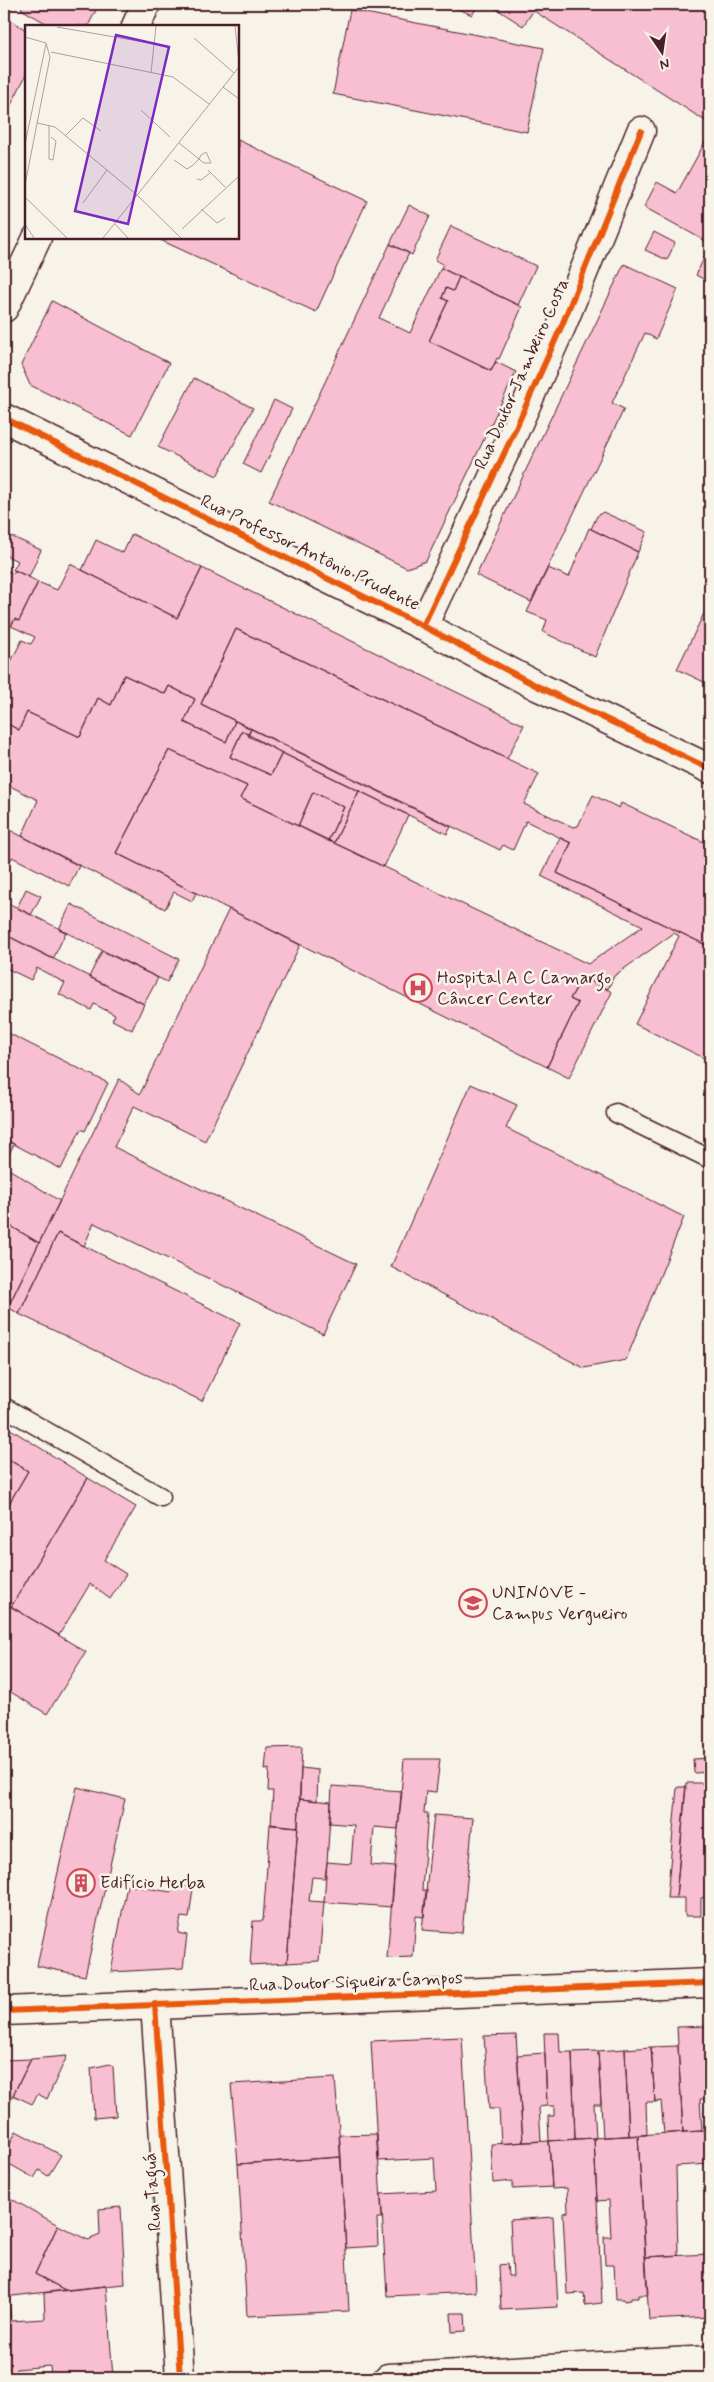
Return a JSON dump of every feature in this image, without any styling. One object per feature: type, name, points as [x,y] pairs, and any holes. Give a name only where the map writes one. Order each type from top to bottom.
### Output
[{"type":"street","points":[[136,25],[146,4]]},
{"type":"street","name":"Rua Doutor Jambeiro Costa","points":[[423,626],[554,342],[641,131]]},
{"type":"street","points":[[4,308],[37,239]]},
{"type":"street","name":"Rua Professor Antônio Prudente","points":[[4,418],[423,626],[539,687],[710,769]]},
{"type":"street","name":"Rua Doutor Siqueira Campos","points":[[4,2011],[710,1983]]},
{"type":"street","name":"Rua Taguá","points":[[155,2004],[180,2378]]},
{"type":"street","points":[[388,2378],[710,2360]]},
{"type":"lane","points":[[616,1113],[710,1159]]},
{"type":"lane","points":[[4,1407],[161,1497]]},
{"type":"building","points":[[24,4],[99,4],[88,25],[49,25],[21,9]]},
{"type":"building","points":[[447,4],[479,4],[472,15]]},
{"type":"building","points":[[489,4],[538,4],[523,26]]},
{"type":"building","points":[[538,4],[710,4],[710,124],[534,11]]},
{"type":"building","points":[[350,10],[544,48],[527,132],[333,94]]},
{"type":"building","points":[[4,16],[25,29],[25,77],[4,119]]},
{"type":"building","points":[[709,135],[710,236],[707,242],[644,207],[657,182],[677,193]]},
{"type":"building","points":[[239,140],[367,201],[316,312],[158,239],[239,239]]},
{"type":"building","points":[[409,205],[430,216],[412,255],[390,244]]},
{"type":"building","points":[[451,226],[536,266],[518,305],[441,268],[443,264],[435,260]]},
{"type":"building","points":[[654,232],[675,243],[667,260],[645,250]]},
{"type":"building","points":[[390,244],[409,253],[379,318],[410,333],[441,268],[459,277],[453,291],[446,288],[442,298],[448,301],[429,341],[491,371],[496,362],[516,372],[426,561],[407,568],[269,501]]},
{"type":"building","points":[[710,245],[710,283],[696,275]]},
{"type":"building","points":[[624,264],[678,289],[656,339],[645,333],[612,403],[624,409],[531,602],[476,575]]},
{"type":"building","points":[[459,277],[522,307],[499,359],[497,358],[491,371],[429,341],[448,301],[442,298],[446,288],[453,291]]},
{"type":"building","points":[[52,301],[169,363],[132,435],[30,385],[21,365]]},
{"type":"building","points":[[194,378],[253,408],[217,476],[158,447]]},
{"type":"building","points":[[274,400],[292,409],[261,473],[243,464]]},
{"type":"building","points":[[603,512],[647,532],[638,552],[591,529],[597,516]]},
{"type":"building","points":[[589,528],[638,552],[595,657],[543,632],[547,620],[527,612],[548,568],[569,577]]},
{"type":"building","points":[[4,533],[41,550],[29,577],[13,570],[18,561],[4,555]]},
{"type":"building","points":[[132,534],[202,568],[177,618],[82,570],[96,540],[123,553]]},
{"type":"building","points":[[70,564],[177,618],[202,568],[524,725],[507,759],[236,629],[201,704],[235,721],[226,742],[184,722],[195,699],[169,686],[165,694],[124,675],[111,705],[98,698],[80,737],[27,712],[19,730],[4,722],[4,675],[22,640],[31,644],[35,637],[11,626],[15,619],[19,621],[38,582],[57,590]]},
{"type":"building","points":[[4,569],[13,574],[15,570],[38,582],[19,621],[15,619],[11,626],[4,623]]},
{"type":"building","points":[[710,601],[710,685],[677,669]]},
{"type":"building","points":[[236,629],[539,774],[524,804],[573,827],[578,826],[593,795],[619,808],[621,803],[710,845],[710,947],[557,873],[571,843],[526,821],[513,850],[503,845],[500,850],[201,704]]},
{"type":"building","points":[[124,675],[165,694],[169,686],[195,699],[184,722],[226,742],[235,721],[251,729],[248,734],[242,731],[230,757],[271,775],[282,753],[359,791],[334,843],[328,841],[344,807],[313,792],[298,826],[240,798],[247,786],[169,750],[116,853],[196,893],[192,901],[174,892],[165,909],[22,836],[38,800],[4,783],[4,722],[19,730],[27,712],[80,737],[98,698],[111,705]]},
{"type":"building","points":[[251,729],[451,827],[447,834],[248,736]]},
{"type":"building","points":[[242,731],[282,753],[271,775],[230,757]]},
{"type":"building","points":[[169,750],[247,786],[240,798],[588,964],[643,926],[541,876],[560,838],[571,843],[557,873],[710,947],[710,1061],[635,1024],[679,936],[674,933],[614,976],[608,989],[582,977],[570,999],[578,1003],[547,1067],[116,853]]},
{"type":"building","points":[[359,791],[408,815],[384,867],[334,843]]},
{"type":"building","points":[[313,792],[344,807],[328,841],[298,826]]},
{"type":"building","points":[[4,827],[79,866],[69,886],[12,857],[11,860],[4,856]]},
{"type":"building","points":[[26,889],[41,896],[31,915],[17,908]]},
{"type":"building","points":[[4,901],[66,932],[53,959],[4,934]]},
{"type":"building","points":[[71,904],[179,959],[167,982],[59,929]]},
{"type":"building","points":[[229,909],[300,945],[205,1141],[134,1106],[114,1147],[356,1264],[323,1334],[94,1223],[84,1246],[58,1233],[19,1314],[8,1307],[119,1079],[140,1094]]},
{"type":"building","points":[[4,934],[144,1004],[132,1030],[112,1020],[115,1015],[94,1004],[91,1010],[59,994],[65,983],[37,968],[31,980],[4,967]]},
{"type":"building","points":[[102,951],[158,978],[144,1004],[89,977]]},
{"type":"building","points":[[582,977],[612,992],[569,1078],[547,1067],[578,1003],[570,999]]},
{"type":"building","points":[[4,1031],[108,1083],[85,1131],[81,1129],[61,1169],[4,1139]]},
{"type":"building","points":[[471,1084],[517,1105],[506,1128],[684,1217],[626,1360],[584,1368],[391,1267]]},
{"type":"building","points":[[4,1139],[14,1144],[4,1164]]},
{"type":"building","points":[[4,1166],[60,1201],[39,1243],[4,1222]]},
{"type":"building","points":[[4,1222],[39,1243],[8,1307],[4,1304]]},
{"type":"building","points":[[58,1233],[240,1323],[202,1401],[19,1314]]},
{"type":"building","points":[[4,1425],[88,1478],[11,1607],[4,1602],[4,1512],[28,1471],[4,1457]]},
{"type":"building","points":[[4,1457],[28,1471],[4,1512]]},
{"type":"building","points":[[88,1478],[136,1507],[104,1560],[126,1574],[110,1599],[90,1584],[59,1635],[11,1607]]},
{"type":"building","points":[[4,1602],[86,1652],[47,1714],[4,1688]]},
{"type":"building","points":[[302,1747],[298,1827],[271,1825],[273,1791],[268,1791],[269,1769],[265,1770],[267,1748]]},
{"type":"building","points":[[710,1758],[710,1772],[694,1773],[693,1759]]},
{"type":"building","points":[[404,1759],[440,1759],[436,1792],[426,1791],[424,1813],[428,1813],[422,1890],[427,1890],[424,1917],[416,1916],[413,1957],[387,1958]]},
{"type":"building","points":[[301,1768],[318,1770],[317,1801],[300,1799]]},
{"type":"building","points":[[686,1783],[710,1783],[710,1905],[709,1897],[701,1898],[701,1916],[685,1916],[685,1898],[676,1898]]},
{"type":"building","points":[[332,1786],[402,1791],[398,1829],[374,1827],[371,1865],[395,1867],[392,1907],[324,1902],[327,1862],[351,1864],[354,1825],[330,1823]]},
{"type":"building","name":"Edifício Herba","points":[[77,1787],[125,1799],[85,1976],[37,1966]]},
{"type":"building","points":[[677,1787],[686,1787],[676,1898],[667,1898]]},
{"type":"building","points":[[300,1799],[331,1802],[325,1878],[312,1877],[309,1901],[324,1902],[319,1961],[287,1963]]},
{"type":"building","points":[[434,1815],[473,1818],[462,1933],[422,1930]]},
{"type":"building","points":[[270,1824],[298,1827],[287,1963],[250,1965],[253,1921],[263,1921]]},
{"type":"building","points":[[173,1884],[193,1888],[189,1918],[181,1917],[178,1933],[187,1935],[183,1968],[111,1972],[127,1885],[171,1892]]},
{"type":"building","points":[[710,2026],[710,2055],[707,2056],[710,2099],[700,2099],[702,2131],[683,2132],[677,2027]]},
{"type":"building","points":[[544,2033],[559,2033],[560,2052],[572,2052],[575,2139],[549,2141],[548,2116],[554,2116],[554,2106],[547,2106]]},
{"type":"building","points":[[516,2035],[523,2142],[501,2144],[499,2109],[489,2109],[484,2036]]},
{"type":"building","points":[[462,2037],[476,2292],[387,2296],[381,2194],[436,2191],[434,2158],[378,2161],[371,2041]]},
{"type":"building","points":[[678,2046],[683,2132],[664,2134],[661,2101],[655,2102],[651,2047]]},
{"type":"building","points":[[651,2047],[655,2102],[646,2102],[647,2135],[629,2136],[625,2049]]},
{"type":"building","points":[[625,2049],[629,2136],[603,2137],[598,2051]]},
{"type":"building","points":[[598,2051],[601,2104],[594,2104],[596,2138],[575,2139],[572,2052]]},
{"type":"building","points":[[545,2053],[547,2106],[539,2107],[541,2141],[523,2142],[517,2055]]},
{"type":"building","points":[[67,2056],[47,2099],[38,2094],[32,2104],[13,2095],[31,2059]]},
{"type":"building","points":[[31,2059],[13,2095],[4,2115],[4,2060]]},
{"type":"building","points":[[110,2064],[113,2067],[116,2116],[94,2118],[91,2068]]},
{"type":"building","points":[[335,2078],[341,2157],[238,2164],[231,2084]]},
{"type":"building","points":[[16,2131],[61,2155],[48,2176],[39,2170],[34,2178],[4,2161],[4,2156]]},
{"type":"building","points":[[710,2131],[710,2164],[676,2166],[678,2255],[645,2257],[638,2135]]},
{"type":"building","points":[[377,2134],[382,2218],[377,2218],[378,2246],[346,2248],[339,2135]]},
{"type":"building","points":[[638,2135],[648,2295],[638,2295],[638,2298],[624,2301],[624,2299],[616,2299],[614,2265],[605,2265],[604,2237],[611,2237],[609,2200],[597,2201],[594,2138]]},
{"type":"building","points":[[594,2138],[602,2303],[585,2305],[584,2293],[567,2294],[563,2213],[568,2212],[567,2188],[552,2189],[549,2141]]},
{"type":"building","points":[[549,2141],[552,2187],[513,2189],[513,2181],[493,2183],[491,2144]]},
{"type":"building","points":[[341,2157],[349,2311],[247,2316],[238,2164]]},
{"type":"building","points":[[8,2197],[58,2225],[35,2274],[65,2290],[4,2297],[4,2206]]},
{"type":"building","points":[[121,2207],[125,2284],[65,2290],[35,2274],[58,2225],[88,2240],[100,2235],[99,2209]]},
{"type":"building","points":[[553,2217],[558,2307],[501,2310],[499,2265],[507,2264],[508,2276],[513,2276],[510,2220]]},
{"type":"building","points":[[710,2254],[710,2317],[649,2320],[645,2257]]},
{"type":"building","points":[[106,2286],[113,2378],[51,2378],[50,2366],[16,2369],[17,2378],[4,2378],[4,2297],[9,2296],[11,2321],[45,2319],[44,2293]]},
{"type":"building","points":[[451,2313],[465,2313],[466,2331],[452,2332]]},
{"type":"cycle path","points":[[423,626],[562,325],[641,131]]},
{"type":"cycle path","points":[[4,418],[423,626],[539,687],[710,769]]},
{"type":"cycle path","points":[[4,2011],[710,1983]]},
{"type":"cycle path","points":[[155,2004],[180,2378]]},
{"type":"place","name":"Hospital A C Camargo Câncer Center","points":[[418,988]]},
{"type":"place","name":"UNINOVE - Campus Vergueiro","points":[[473,1603]]},
{"type":"place","name":"Edifício Herba","points":[[81,1883]]}]
